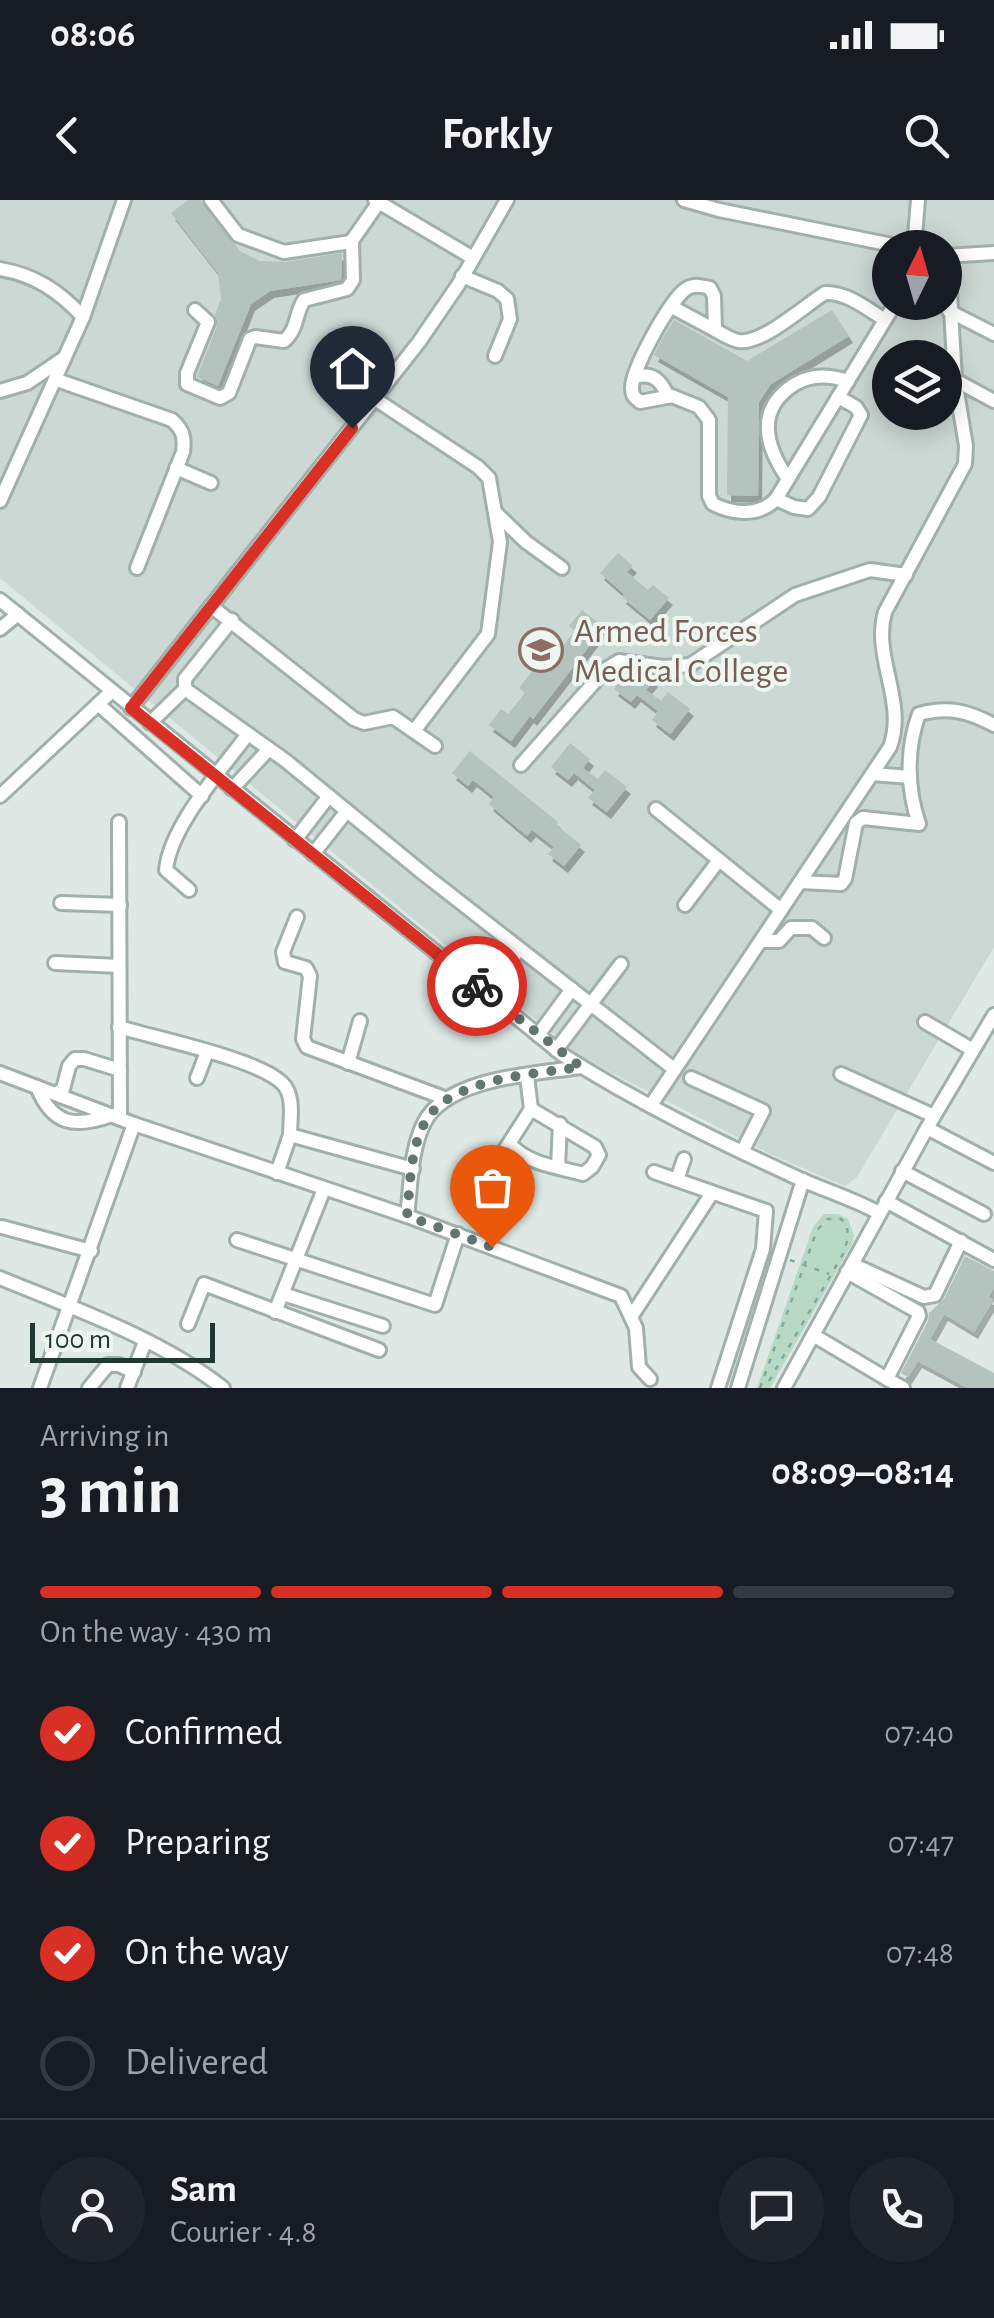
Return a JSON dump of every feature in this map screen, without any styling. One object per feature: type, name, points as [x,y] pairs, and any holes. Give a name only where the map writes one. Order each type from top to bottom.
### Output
[{"type":"street","points":[[0,501],[83,317],[124,200]]},
{"type":"street","points":[[211,200],[238,234],[284,252],[352,240]]},
{"type":"street","points":[[131,708],[420,342],[507,200]]},
{"type":"street","points":[[684,200],[872,240]]},
{"type":"street","points":[[916,230],[918,200]]},
{"type":"street","points":[[195,310],[208,322],[187,373],[187,384],[220,398],[228,393],[250,339],[284,341],[296,326],[298,309],[304,300],[346,289],[353,280],[352,240],[377,201],[473,258]]},
{"type":"street","points":[[962,255],[994,253]]},
{"type":"street","points":[[0,269],[40,280],[83,317]]},
{"type":"street","points":[[462,276],[498,291],[507,299],[510,318],[495,356]]},
{"type":"street","points":[[715,330],[714,296],[710,288],[688,288],[672,307],[634,377],[634,397],[640,402],[668,397],[699,407],[710,420],[709,496],[713,504],[723,509],[757,511],[776,499],[885,320]]},
{"type":"street","points":[[672,307],[744,342],[759,337],[825,293],[835,293],[872,312]]},
{"type":"street","points":[[962,317],[994,334]]},
{"type":"street","points":[[0,391],[54,368],[67,355]]},
{"type":"street","points":[[634,377],[644,374],[660,380],[668,397]]},
{"type":"street","points":[[788,480],[770,444],[771,405],[802,379],[819,376],[848,381]]},
{"type":"street","points":[[56,380],[172,420],[185,439],[136,568]]},
{"type":"street","points":[[962,383],[994,401]]},
{"type":"street","points":[[776,499],[794,508],[808,508],[819,497],[861,414],[838,398]]},
{"type":"street","points":[[375,399],[489,478],[500,542],[488,634],[414,731]]},
{"type":"street","points":[[651,1105],[890,747],[896,730],[880,630],[965,464],[962,420]]},
{"type":"street","points":[[176,468],[211,482]]},
{"type":"street","points":[[494,511],[526,542],[562,568]]},
{"type":"street","points":[[521,766],[606,668],[619,661],[664,667],[690,664],[795,595],[870,570],[906,575]]},
{"type":"street","points":[[0,600],[581,1067],[803,1180],[883,1207],[994,1260]]},
{"type":"street","points":[[212,606],[354,719],[364,723],[394,717],[435,746]]},
{"type":"street","points":[[0,629],[18,614]]},
{"type":"street","points":[[150,723],[185,689],[186,679],[232,620]]},
{"type":"street","points":[[185,689],[269,748],[674,1070]]},
{"type":"street","points":[[0,796],[112,691]]},
{"type":"street","points":[[98,704],[202,796]]},
{"type":"street","points":[[800,882],[842,884],[856,823],[863,818],[919,824],[910,777],[912,733],[920,714],[940,708],[971,713],[994,724]]},
{"type":"street","points":[[189,890],[166,870],[168,854],[202,796],[248,734]]},
{"type":"street","points":[[232,789],[269,748]]},
{"type":"street","points":[[872,774],[910,777]]},
{"type":"street","points":[[295,840],[329,796]]},
{"type":"street","points":[[656,809],[781,910]]},
{"type":"street","points":[[313,854],[347,811]]},
{"type":"street","points":[[100,829],[119,826],[120,1070],[116,1117]]},
{"type":"street","points":[[684,905],[719,860]]},
{"type":"street","points":[[62,903],[120,905]]},
{"type":"street","points":[[297,917],[283,952],[285,962],[306,968],[310,976],[302,1038],[307,1048],[448,1099]]},
{"type":"street","points":[[760,941],[779,941],[790,928],[812,928],[824,938]]},
{"type":"street","points":[[483,991],[520,949]]},
{"type":"street","points":[[55,964],[119,966]]},
{"type":"street","points":[[556,1050],[620,964]]},
{"type":"street","points":[[538,1035],[572,989]]},
{"type":"street","points":[[348,1063],[360,1021]]},
{"type":"street","points":[[925,1022],[973,1050]]},
{"type":"street","points":[[784,1388],[930,1122],[992,1025]]},
{"type":"street","points":[[119,1028],[253,1067],[281,1082],[290,1095],[290,1136],[277,1173]]},
{"type":"street","points":[[198,1078],[207,1052]]},
{"type":"street","points":[[56,1094],[64,1089],[75,1060],[84,1058],[120,1070]]},
{"type":"street","points":[[407,1216],[415,1149],[424,1121],[448,1099],[476,1086],[581,1067]]},
{"type":"street","points":[[0,1073],[134,1124],[458,1234],[622,1296],[636,1328],[639,1366],[650,1378]]},
{"type":"street","points":[[841,1074],[930,1122],[994,1163]]},
{"type":"street","points":[[471,1203],[531,1109],[526,1076]]},
{"type":"street","points":[[692,1078],[763,1112],[743,1150]]},
{"type":"street","points":[[38,1087],[56,1117],[80,1124],[116,1117]]},
{"type":"street","points":[[510,1144],[519,1154],[558,1167],[583,1174],[592,1168],[599,1155],[595,1146],[531,1109]]},
{"type":"street","points":[[40,1388],[134,1124]]},
{"type":"street","points":[[558,1167],[560,1124]]},
{"type":"street","points":[[290,1136],[412,1169]]},
{"type":"street","points":[[677,1180],[684,1159]]},
{"type":"street","points":[[654,1172],[766,1212],[763,1249],[718,1388]]},
{"type":"street","points":[[902,1172],[984,1214]]},
{"type":"street","points":[[738,1388],[803,1180]]},
{"type":"street","points":[[275,1312],[324,1189]]},
{"type":"street","points":[[631,1317],[712,1192]]},
{"type":"street","points":[[2,1227],[91,1252]]},
{"type":"street","points":[[237,1240],[435,1304],[458,1234]]},
{"type":"street","points":[[849,1268],[924,1298],[935,1295],[961,1242]]},
{"type":"street","points":[[849,1268],[918,1312],[887,1379]]},
{"type":"street","points":[[0,1278],[72,1307],[195,1366],[223,1388]]},
{"type":"street","points":[[188,1324],[204,1284],[379,1350]]},
{"type":"street","points":[[282,1294],[383,1326]]},
{"type":"street","points":[[813,1335],[903,1388]]},
{"type":"street","points":[[132,1381],[145,1342]]},
{"type":"street","points":[[89,1388],[108,1365],[119,1365],[132,1381]]},
{"type":"path","points":[[828,1218],[841,1219],[847,1225],[848,1238],[762,1388],[823,1222],[828,1218]]},
{"type":"path","points":[[806,1264],[830,1275]]},
{"type":"shaded area","name":"Armed Forces Medical College","points":[[0,200],[994,200],[994,947],[857,1177],[845,1186],[770,1154],[581,1057],[0,578]]},
{"type":"green space","points":[[824,1214],[848,1219],[854,1235],[852,1244],[770,1388],[757,1388],[813,1227]]},
{"type":"building","points":[[188,200],[200,200],[240,251],[260,261],[285,262],[342,253],[341,280],[270,291],[251,304],[218,386],[197,377],[217,326],[215,315],[221,299],[218,273],[171,213]]},
{"type":"building","points":[[832,310],[849,336],[771,384],[759,402],[758,496],[727,495],[728,397],[654,355],[661,341],[674,320],[747,361]]},
{"type":"building","points":[[618,553],[633,566],[627,572],[648,590],[653,585],[669,598],[650,620],[600,573]]},
{"type":"building","points":[[582,610],[604,627],[533,719],[530,716],[511,741],[489,725],[501,709],[508,714],[525,693],[519,688],[551,647],[558,652],[575,631],[569,626]]},
{"type":"building","points":[[627,672],[654,680],[646,690],[661,701],[668,692],[690,709],[670,734],[652,720],[658,711],[637,695],[631,702],[614,689]]},
{"type":"building","points":[[570,743],[590,759],[583,768],[598,779],[605,770],[627,787],[607,812],[588,798],[595,790],[574,773],[568,780],[551,767]]},
{"type":"building","points":[[470,751],[581,845],[564,866],[548,854],[554,847],[532,830],[527,836],[489,804],[494,797],[473,780],[468,786],[452,773]]},
{"type":"building","points":[[965,1256],[994,1271],[994,1288],[988,1297],[993,1300],[974,1332],[944,1314],[930,1339],[994,1373],[994,1388],[968,1388],[918,1361],[908,1377],[901,1373],[929,1313],[944,1299]]},
{"type":"way so far","points":[[477,986],[581,1067],[459,1092],[441,1102],[424,1121],[415,1149],[407,1216],[492,1247]]},
{"type":"place","name":"Armed Forces Medical College","points":[[541,650]]},
{"type":"route","points":[[352,428],[131,708],[477,986]]}]
